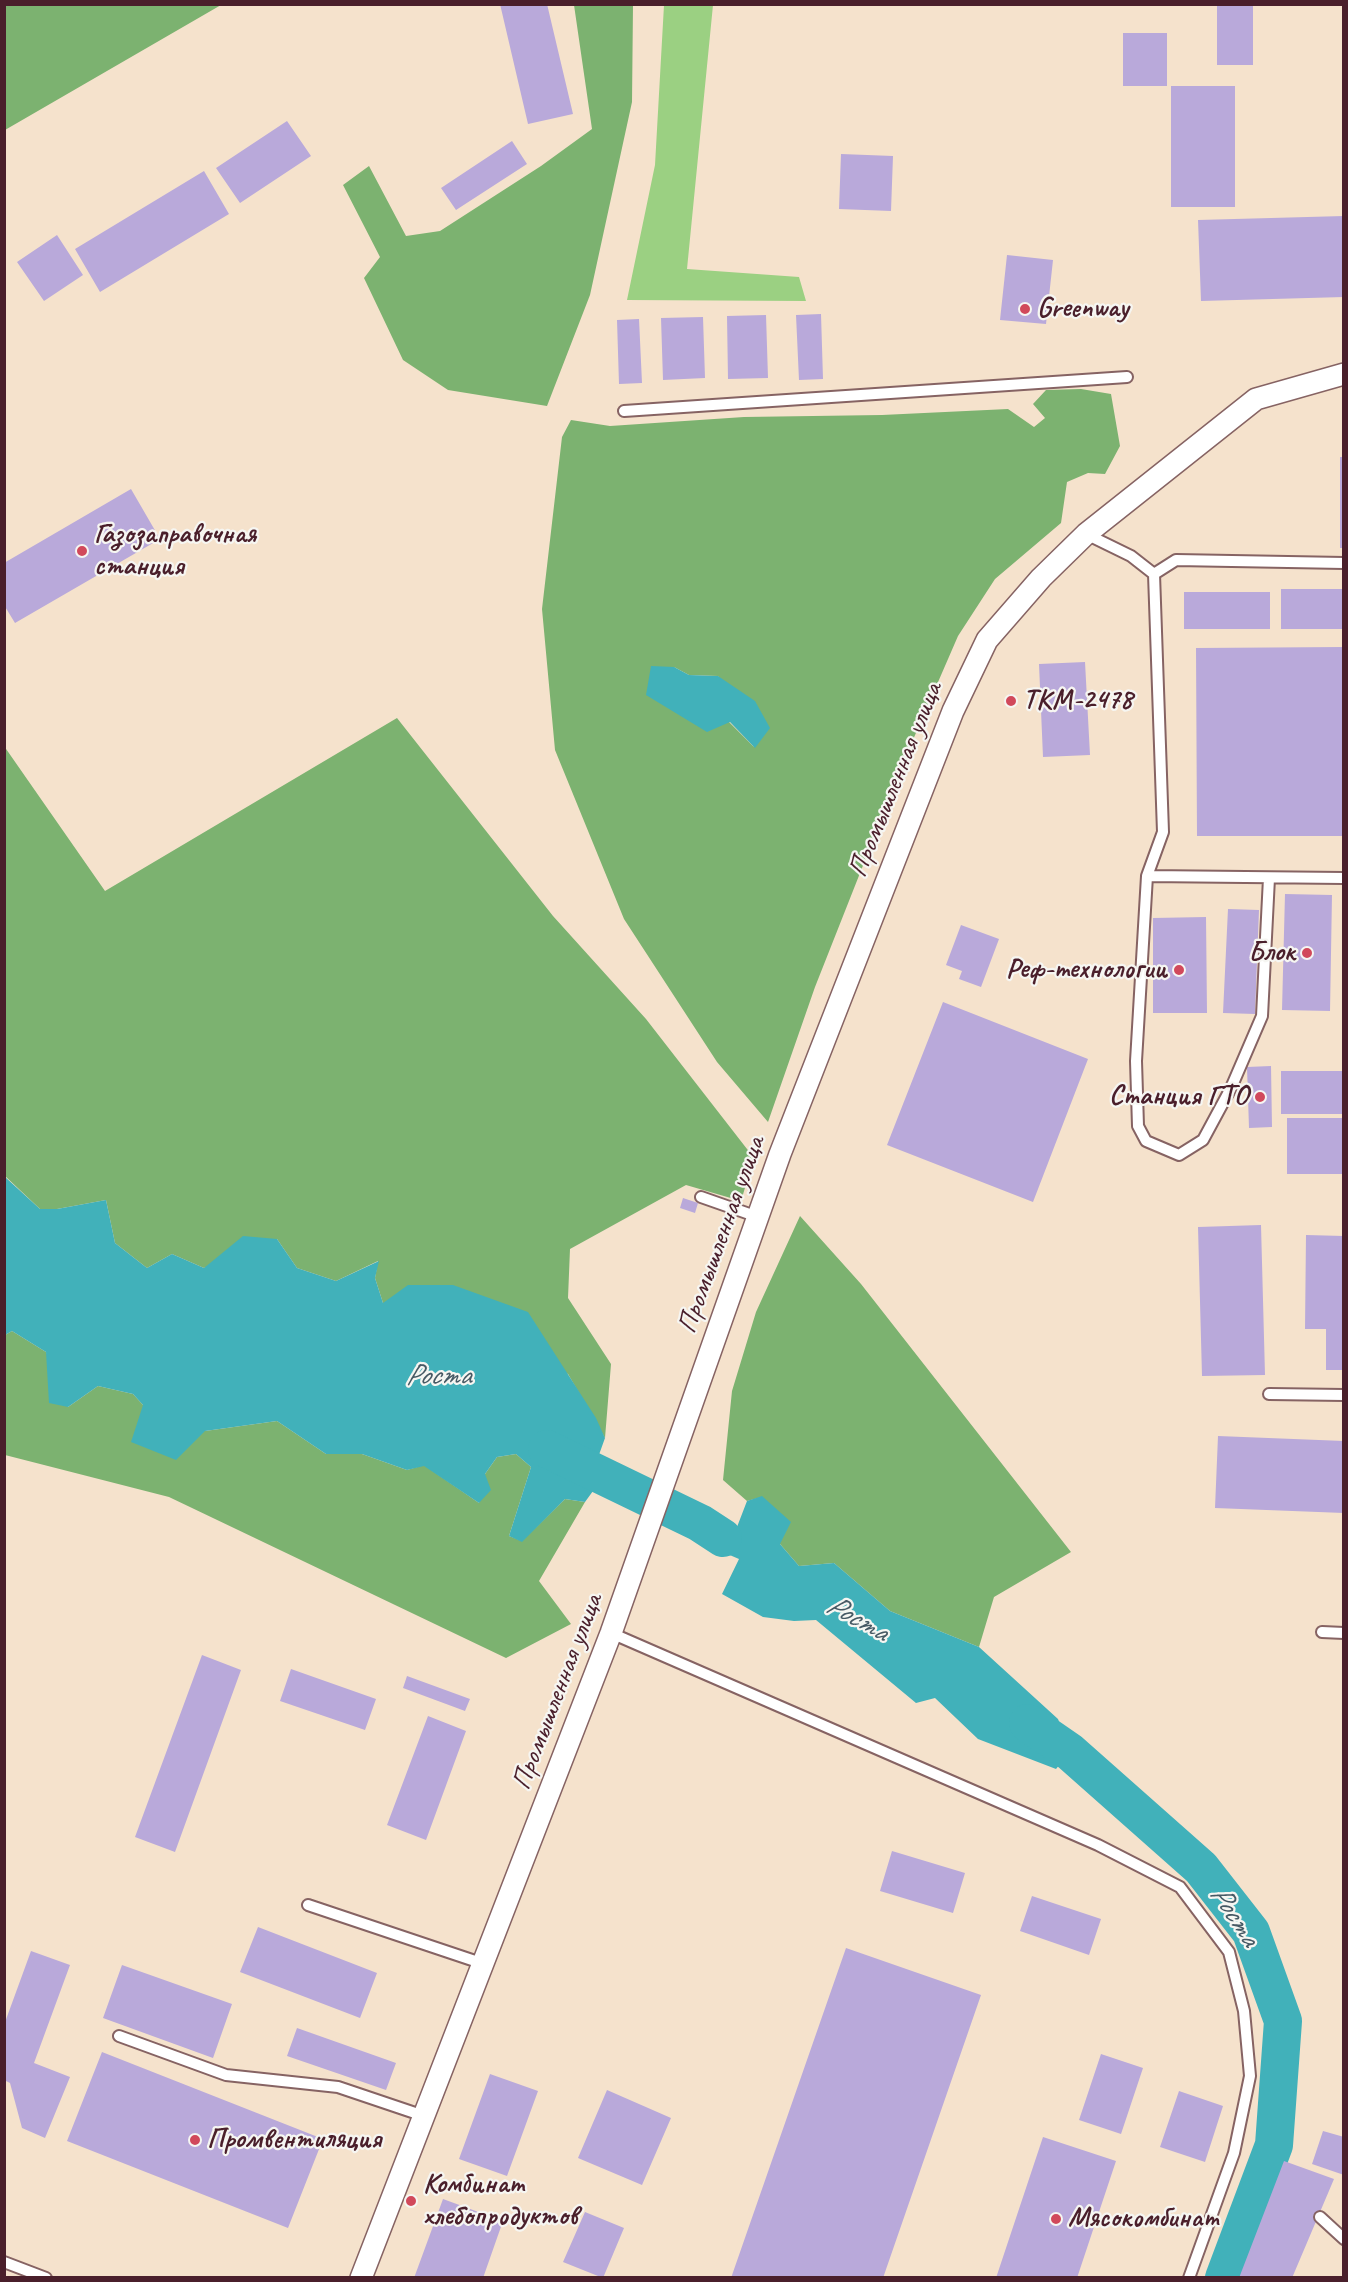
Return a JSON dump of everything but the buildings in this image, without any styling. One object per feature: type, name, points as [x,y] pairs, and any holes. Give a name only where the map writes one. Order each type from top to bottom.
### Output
[{"type":"street","name":"Промышленная улица","points":[[361,2277],[611,1633],[758,1217],[952,711],[987,640],[1041,578],[1086,534],[1256,399],[1344,374]]},
{"type":"lane","points":[[624,411],[1127,377]]},
{"type":"lane","points":[[1086,534],[1131,556],[1154,574],[1163,832],[1147,876],[1136,1061],[1138,1126],[1146,1141],[1179,1155],[1203,1140],[1231,1088],[1262,1016],[1269,878]]},
{"type":"lane","points":[[1154,574],[1176,560],[1344,563]]},
{"type":"lane","points":[[1147,876],[1344,878]]},
{"type":"lane","points":[[701,1197],[758,1217]]},
{"type":"lane","points":[[1269,1394],[1344,1395]]},
{"type":"lane","points":[[1322,1632],[1344,1633]]},
{"type":"lane","points":[[611,1633],[1098,1845],[1180,1887],[1229,1952],[1244,2011],[1250,2076],[1234,2153],[1189,2277]]},
{"type":"lane","points":[[308,1905],[484,1964]]},
{"type":"lane","points":[[119,2036],[226,2075],[338,2087],[424,2116]]},
{"type":"lane","points":[[1320,2217],[1344,2239]]},
{"type":"lane","points":[[4,2262],[46,2277]]},
{"type":"green space","points":[[5,4],[221,4],[221,5],[5,130]]},
{"type":"green space","points":[[574,5],[633,5],[632,102],[590,295],[547,406],[448,390],[403,360],[364,278],[380,257],[343,185],[369,166],[406,236],[440,231],[541,166],[592,129]]},
{"type":"green space","points":[[664,5],[713,5],[687,269],[799,277],[806,301],[627,300],[655,165]]},
{"type":"green space","points":[[1081,389],[1111,394],[1120,446],[1105,474],[1088,473],[1067,482],[1061,523],[995,579],[958,636],[909,749],[815,987],[768,1122],[717,1062],[624,919],[555,750],[542,609],[562,437],[571,420],[610,426],[744,417],[882,415],[1008,409],[1034,427],[1045,418],[1033,404],[1046,390]],"holes":[[[674,667],[689,675],[718,676],[754,747]]]},
{"type":"green space","points":[[397,718],[553,916],[646,1019],[754,1158],[741,1201],[686,1185],[570,1249],[568,1298],[611,1364],[605,1438],[568,1374],[383,1303],[375,1278],[378,1261],[336,1281],[297,1268],[277,1239],[204,1268],[172,1254],[147,1268],[115,1243],[106,1200],[57,1209],[40,1209],[5,1176],[4,746],[105,891]]},
{"type":"green space","points":[[800,1216],[861,1284],[1071,1552],[994,1597],[979,1647],[890,1611],[834,1563],[799,1566],[780,1544],[762,1497],[747,1501],[723,1480],[732,1391],[756,1312]]},
{"type":"green space","points":[[12,1331],[46,1352],[68,1407],[98,1386],[133,1394],[143,1405],[205,1431],[277,1421],[326,1454],[362,1454],[407,1470],[424,1465],[479,1503],[485,1474],[497,1457],[516,1454],[531,1467],[509,1536],[522,1541],[565,1499],[585,1502],[539,1581],[571,1624],[506,1658],[169,1497],[5,1455],[5,1335]]},
{"type":"water","points":[[651,666],[674,667],[689,675],[718,676],[755,701],[770,728],[755,748],[730,722],[707,732],[646,695]]},
{"type":"water","name":"Роста","points":[[4,1176],[40,1209],[57,1209],[106,1200],[115,1243],[147,1268],[172,1254],[204,1268],[243,1236],[277,1239],[297,1268],[336,1281],[379,1261],[375,1278],[383,1303],[408,1285],[453,1285],[528,1312],[596,1418],[605,1438],[591,1477],[593,1491],[585,1502],[565,1499],[522,1542],[509,1536],[531,1467],[516,1454],[497,1457],[485,1474],[491,1490],[479,1503],[424,1466],[407,1470],[362,1454],[326,1454],[277,1421],[205,1431],[176,1460],[131,1442],[143,1405],[133,1394],[98,1386],[68,1407],[49,1403],[46,1352],[12,1331],[5,1335]]},
{"type":"water","name":"Роста","points":[[762,1496],[791,1522],[780,1544],[799,1566],[834,1563],[890,1611],[979,1647],[1058,1719],[1070,1752],[1056,1769],[978,1739],[935,1698],[916,1703],[816,1620],[794,1621],[763,1617],[722,1594],[739,1559],[711,1547],[673,1520],[679,1510],[737,1527],[747,1501]]},
{"type":"waterway","name":"Роста","points":[[547,1449],[700,1523],[723,1538]]},
{"type":"waterway","name":"Роста","points":[[1028,1723],[1070,1752],[1201,1868],[1251,1932],[1283,2021],[1274,2145],[1224,2278]]},
{"type":"place","name":"Greenway","points":[[1025,309]]},
{"type":"place","name":"Газозаправочная станция","points":[[82,551]]},
{"type":"place","name":"ТКМ-2478","points":[[1011,701]]},
{"type":"place","name":"Блок","points":[[1307,953]]},
{"type":"place","name":"Реф-технологии","points":[[1179,970]]},
{"type":"place","name":"Станция ГТО","points":[[1260,1097]]},
{"type":"place","name":"Промвентиляция","points":[[195,2140]]},
{"type":"place","name":"Комбинат хлебопродуктов","points":[[411,2201]]},
{"type":"place","name":"Мясокомбинат","points":[[1056,2219]]}]
